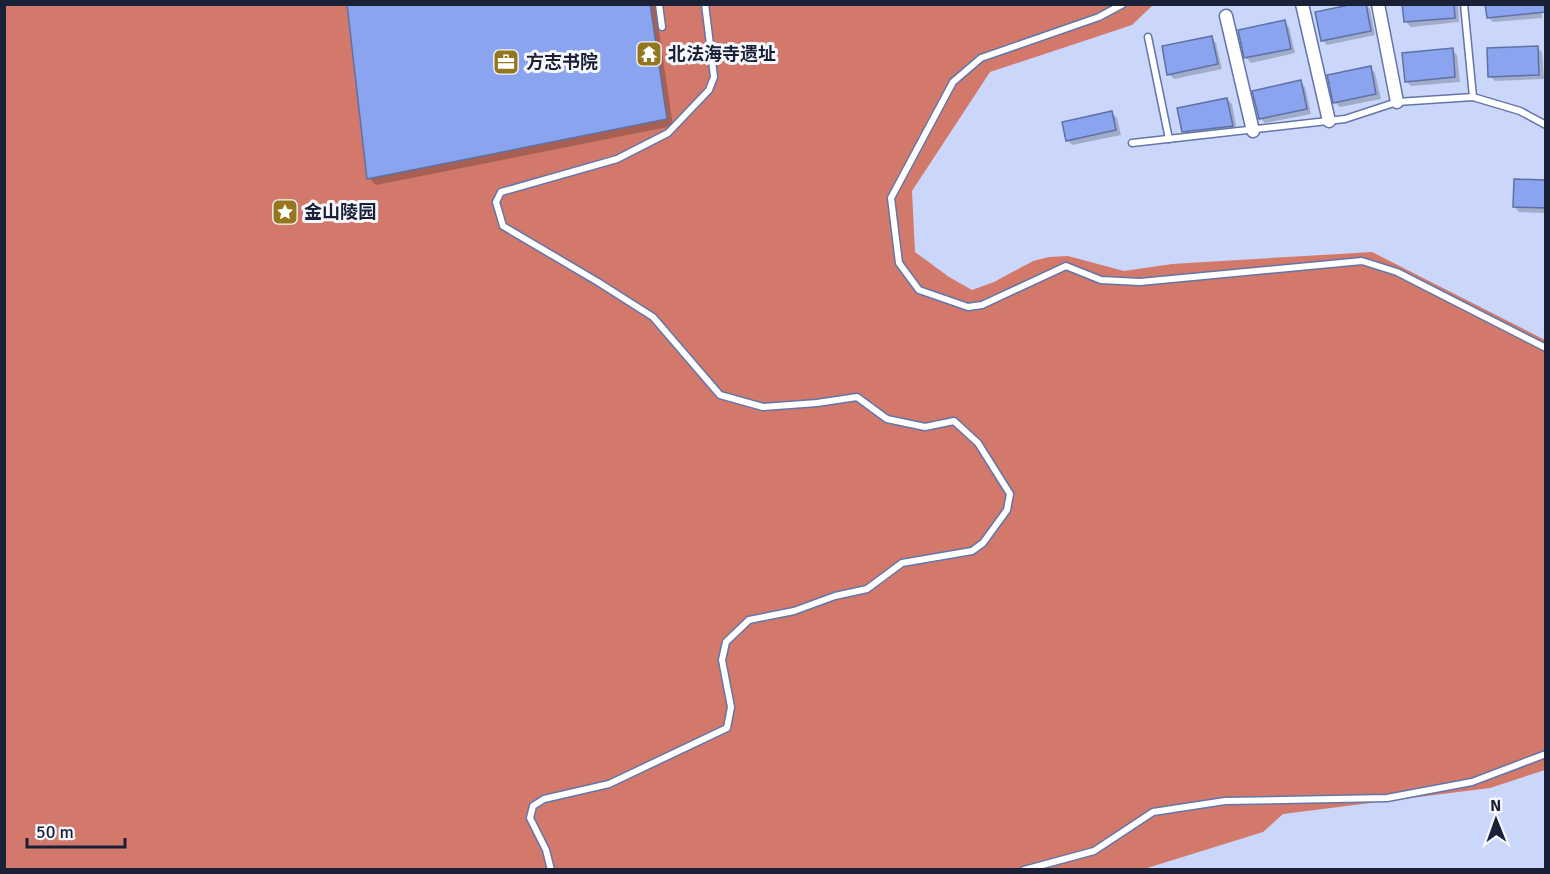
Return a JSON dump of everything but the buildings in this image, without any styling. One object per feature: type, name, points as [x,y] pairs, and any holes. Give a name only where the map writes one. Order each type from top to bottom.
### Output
[{"type":"street","points":[[1302,4],[1329,121]]},
{"type":"street","points":[[1378,4],[1397,102]]},
{"type":"street","points":[[1226,16],[1253,130]]},
{"type":"lane","points":[[659,4],[662,27]]},
{"type":"lane","points":[[551,870],[546,850],[530,818],[533,806],[544,799],[609,784],[727,728],[731,706],[722,660],[726,642],[749,620],[794,611],[835,596],[867,589],[902,563],[972,551],[983,543],[1007,510],[1010,494],[978,443],[954,421],[924,427],[886,419],[857,397],[817,404],[763,407],[720,395],[653,317],[503,226],[496,202],[501,192],[617,159],[668,133],[709,90],[714,77],[705,4]]},
{"type":"lane","points":[[1123,4],[1099,17],[981,58],[953,82],[891,198],[899,263],[919,290],[968,307],[982,305],[1066,266],[1101,280],[1140,282],[1362,261],[1397,272],[1545,348]]},
{"type":"lane","points":[[1464,4],[1473,97]]},
{"type":"lane","points":[[1148,37],[1169,139]]},
{"type":"lane","points":[[1132,143],[1345,119],[1397,102],[1473,97],[1520,111],[1545,125]]},
{"type":"lane","points":[[1024,870],[1094,851],[1153,812],[1225,801],[1387,798],[1472,782],[1545,754]]},
{"type":"shaded area","points":[[5,5],[1153,5],[1132,25],[990,72],[912,191],[915,252],[949,277],[972,290],[994,282],[1033,261],[1049,257],[1068,256],[1124,271],[1172,264],[1372,252],[1545,340],[1545,770],[1490,788],[1283,814],[1263,832],[1144,869],[5,870]]},
{"type":"place","name":"北法海寺遗址","points":[[649,54]]},
{"type":"place","name":"方志书院","points":[[506,62]]},
{"type":"place","name":"金山陵园","points":[[285,212]]}]
